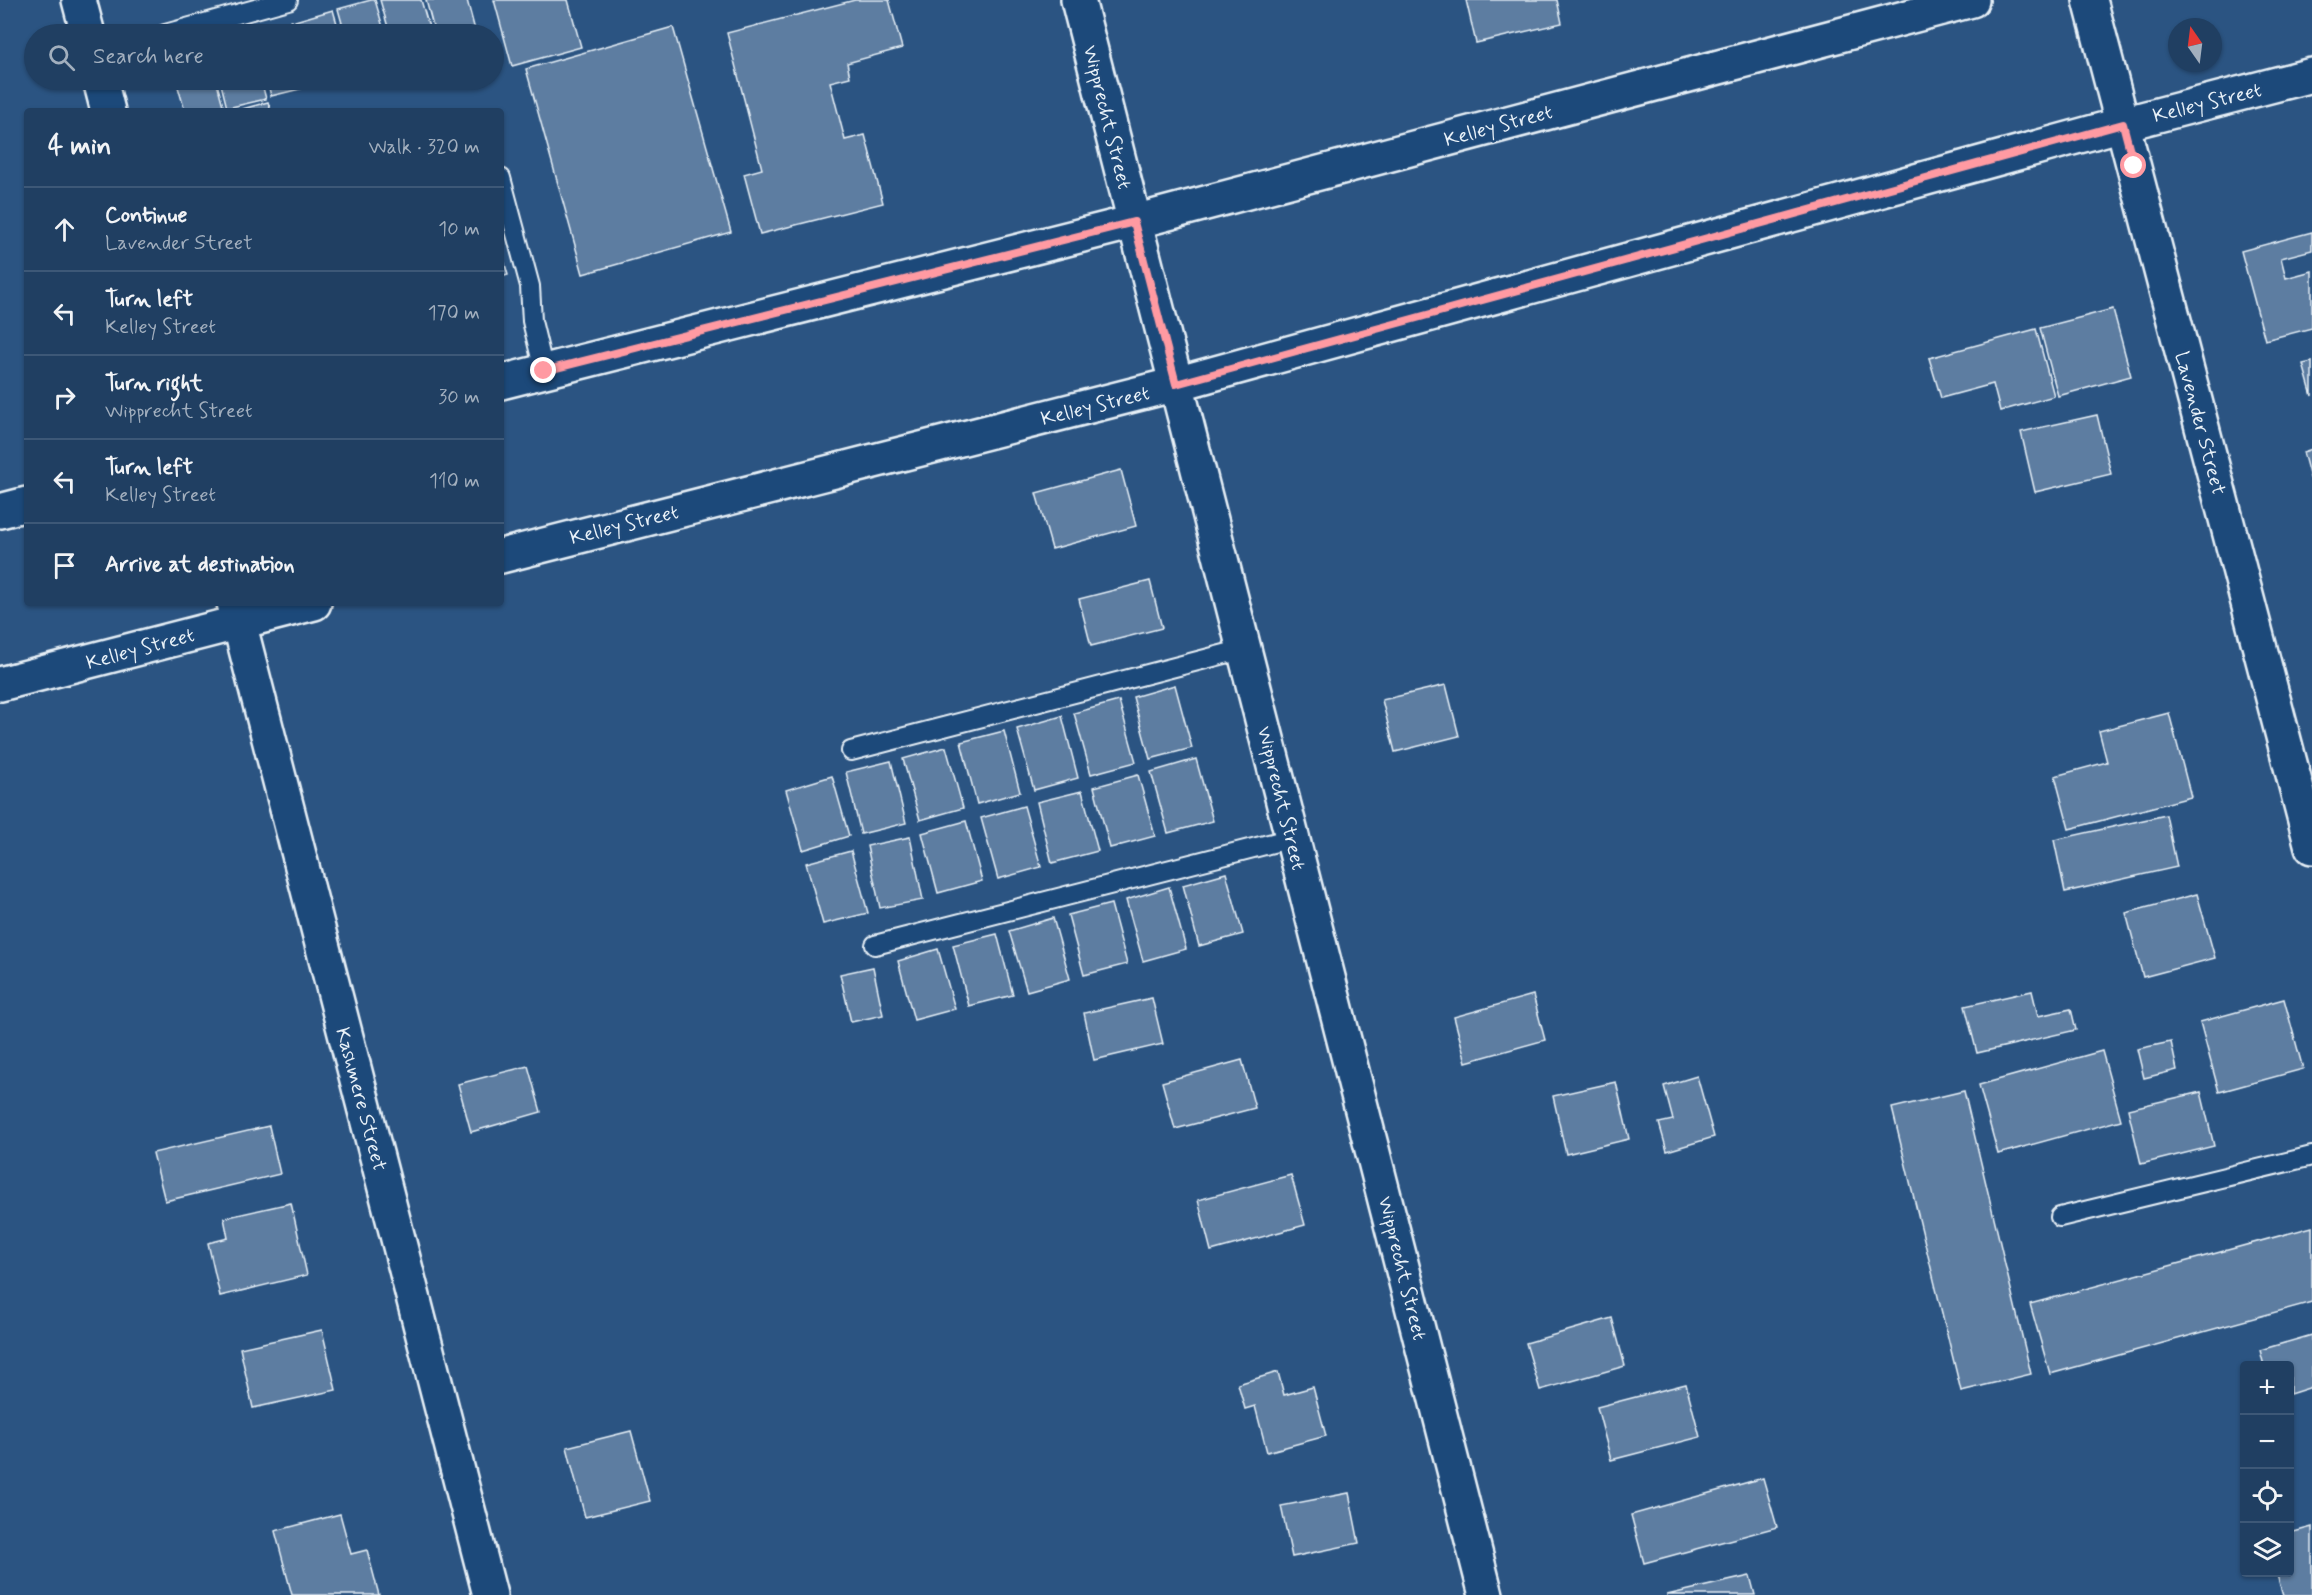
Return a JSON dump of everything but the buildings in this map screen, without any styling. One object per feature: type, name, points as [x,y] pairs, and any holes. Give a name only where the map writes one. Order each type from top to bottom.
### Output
[{"type":"main road","points":[[79,0],[85,24]]},
{"type":"main road","name":"Wipprecht Street","points":[[1078,0],[1486,1595]]},
{"type":"main road","name":"Kelley Street","points":[[504,381],[1134,222],[1971,0]]},
{"type":"main road","name":"Lavender Street","points":[[2090,0],[2312,847]]},
{"type":"main road","name":"Kelley Street","points":[[504,555],[1176,384],[2123,124],[2312,75]]},
{"type":"main road","points":[[103,90],[107,108]]},
{"type":"main road","points":[[0,511],[24,505]]},
{"type":"main road","name":"Kelley Street","points":[[0,684],[237,613],[291,606]]},
{"type":"main road","name":"Kashmere Street","points":[[237,613],[490,1595]]},
{"type":"lane","points":[[201,24],[288,0]]},
{"type":"lane","points":[[504,189],[530,286],[532,321],[544,371]]},
{"type":"lane","points":[[851,751],[1244,649]]},
{"type":"lane","points":[[875,945],[1292,838]]},
{"type":"lane","points":[[2060,1216],[2312,1156]]},
{"type":"route","points":[[544,371],[1134,222],[1176,384],[2123,124],[2134,166]]}]
